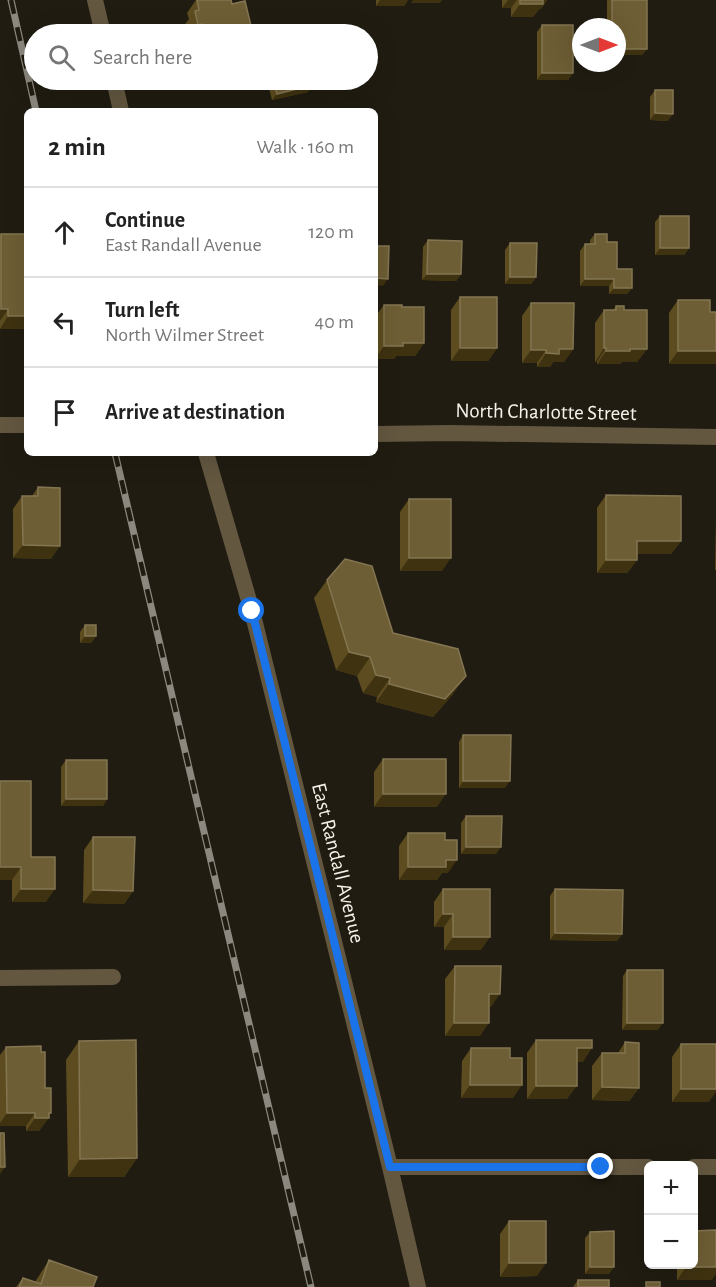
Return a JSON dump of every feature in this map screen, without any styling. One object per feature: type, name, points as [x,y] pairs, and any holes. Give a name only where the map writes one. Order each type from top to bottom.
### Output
[{"type":"street","points":[[95,0],[101,24]]},
{"type":"street","points":[[116,90],[120,108]]},
{"type":"street","points":[[0,425],[24,425]]},
{"type":"street","name":"North Charlotte Street","points":[[378,434],[716,437]]},
{"type":"street","name":"East Randall Avenue","points":[[207,456],[255,623],[418,1287]]},
{"type":"street","points":[[0,978],[113,977]]},
{"type":"street","points":[[390,1167],[644,1167]]},
{"type":"street","points":[[698,1167],[716,1167]]},
{"type":"building","points":[[197,0],[231,0],[232,4],[245,1],[251,24],[198,24],[195,11],[199,10]]},
{"type":"building","points":[[520,0],[543,0],[543,4],[520,4]]},
{"type":"building","points":[[612,0],[647,0],[647,49],[626,49],[626,18],[612,18]]},
{"type":"building","points":[[542,25],[572,25],[573,73],[542,73]]},
{"type":"building","points":[[276,90],[293,90],[277,94]]},
{"type":"building","points":[[655,90],[673,90],[673,114],[655,113]]},
{"type":"building","points":[[660,216],[689,216],[689,248],[660,248]]},
{"type":"building","points":[[1,234],[24,234],[24,316],[8,316],[8,309],[1,309]]},
{"type":"building","points":[[595,234],[607,234],[607,242],[617,242],[617,269],[632,269],[632,288],[614,288],[614,279],[585,279],[585,244],[595,244]]},
{"type":"building","points":[[428,240],[462,241],[461,274],[427,274]]},
{"type":"building","points":[[510,243],[537,243],[536,277],[510,277]]},
{"type":"building","points":[[378,246],[389,246],[388,279],[378,278]]},
{"type":"building","points":[[460,297],[497,297],[497,348],[460,348]]},
{"type":"building","points":[[678,300],[710,300],[710,312],[716,312],[716,351],[678,351]]},
{"type":"building","points":[[531,303],[574,303],[573,349],[559,349],[559,354],[546,353],[546,350],[531,350]]},
{"type":"building","points":[[384,305],[424,307],[424,343],[384,346]]},
{"type":"building","points":[[616,306],[624,306],[624,310],[647,310],[647,349],[606,351],[604,348],[604,310],[616,310]]},
{"type":"building","points":[[38,487],[60,488],[60,546],[23,545],[22,496],[38,496]]},
{"type":"building","points":[[606,495],[681,496],[681,541],[637,541],[637,560],[606,560]]},
{"type":"building","points":[[409,499],[451,499],[451,558],[409,558]]},
{"type":"building","points":[[345,559],[372,566],[393,633],[458,649],[466,676],[445,699],[389,684],[390,678],[376,675],[370,657],[349,652],[327,580]]},
{"type":"building","points":[[85,625],[96,625],[96,636],[85,636]]},
{"type":"building","points":[[463,735],[511,735],[510,781],[463,781]]},
{"type":"building","points":[[383,759],[446,759],[446,794],[383,794]]},
{"type":"building","points":[[66,760],[107,760],[107,799],[66,799]]},
{"type":"building","points":[[0,781],[31,781],[31,857],[55,857],[55,889],[21,889],[21,867],[0,867]]},
{"type":"building","points":[[466,816],[502,816],[501,847],[466,847]]},
{"type":"building","points":[[408,833],[445,833],[445,840],[457,840],[457,860],[446,860],[446,867],[408,867]]},
{"type":"building","points":[[93,837],[135,837],[133,891],[93,890]]},
{"type":"building","points":[[443,889],[490,889],[490,937],[453,937],[453,914],[443,914]]},
{"type":"building","points":[[555,889],[623,890],[622,934],[555,933]]},
{"type":"building","points":[[455,966],[501,966],[500,994],[489,994],[489,1023],[454,1023]]},
{"type":"building","points":[[627,970],[663,970],[663,1023],[627,1023]]},
{"type":"building","points":[[136,1040],[137,1158],[80,1159],[79,1041]]},
{"type":"building","points":[[536,1040],[592,1040],[592,1048],[577,1048],[577,1086],[536,1086]]},
{"type":"building","points":[[625,1042],[639,1043],[639,1088],[602,1087],[602,1053],[625,1053]]},
{"type":"building","points":[[681,1044],[716,1044],[716,1089],[681,1089]]},
{"type":"building","points":[[41,1046],[41,1052],[45,1052],[45,1088],[51,1088],[49,1118],[35,1118],[35,1113],[7,1113],[6,1047]]},
{"type":"building","points":[[471,1048],[510,1048],[510,1058],[522,1058],[522,1085],[470,1085]]},
{"type":"building","points":[[0,1133],[4,1133],[5,1167],[0,1167]]},
{"type":"building","points":[[509,1221],[546,1221],[546,1263],[509,1263]]},
{"type":"building","points":[[716,1230],[716,1267],[698,1267],[698,1231]]},
{"type":"building","points":[[614,1231],[614,1267],[590,1267],[590,1232]]},
{"type":"building","points":[[49,1260],[97,1277],[93,1287],[19,1287],[23,1278],[41,1284]]},
{"type":"building","points":[[578,1280],[609,1280],[609,1287],[578,1287]]},
{"type":"building","points":[[646,1282],[660,1282],[660,1287],[646,1287]]},
{"type":"railway","points":[[11,0],[24,58]]},
{"type":"railway","points":[[31,90],[35,108]]},
{"type":"railway","points":[[116,456],[311,1287]]},
{"type":"route","points":[[252,611],[390,1167],[601,1167]]}]
